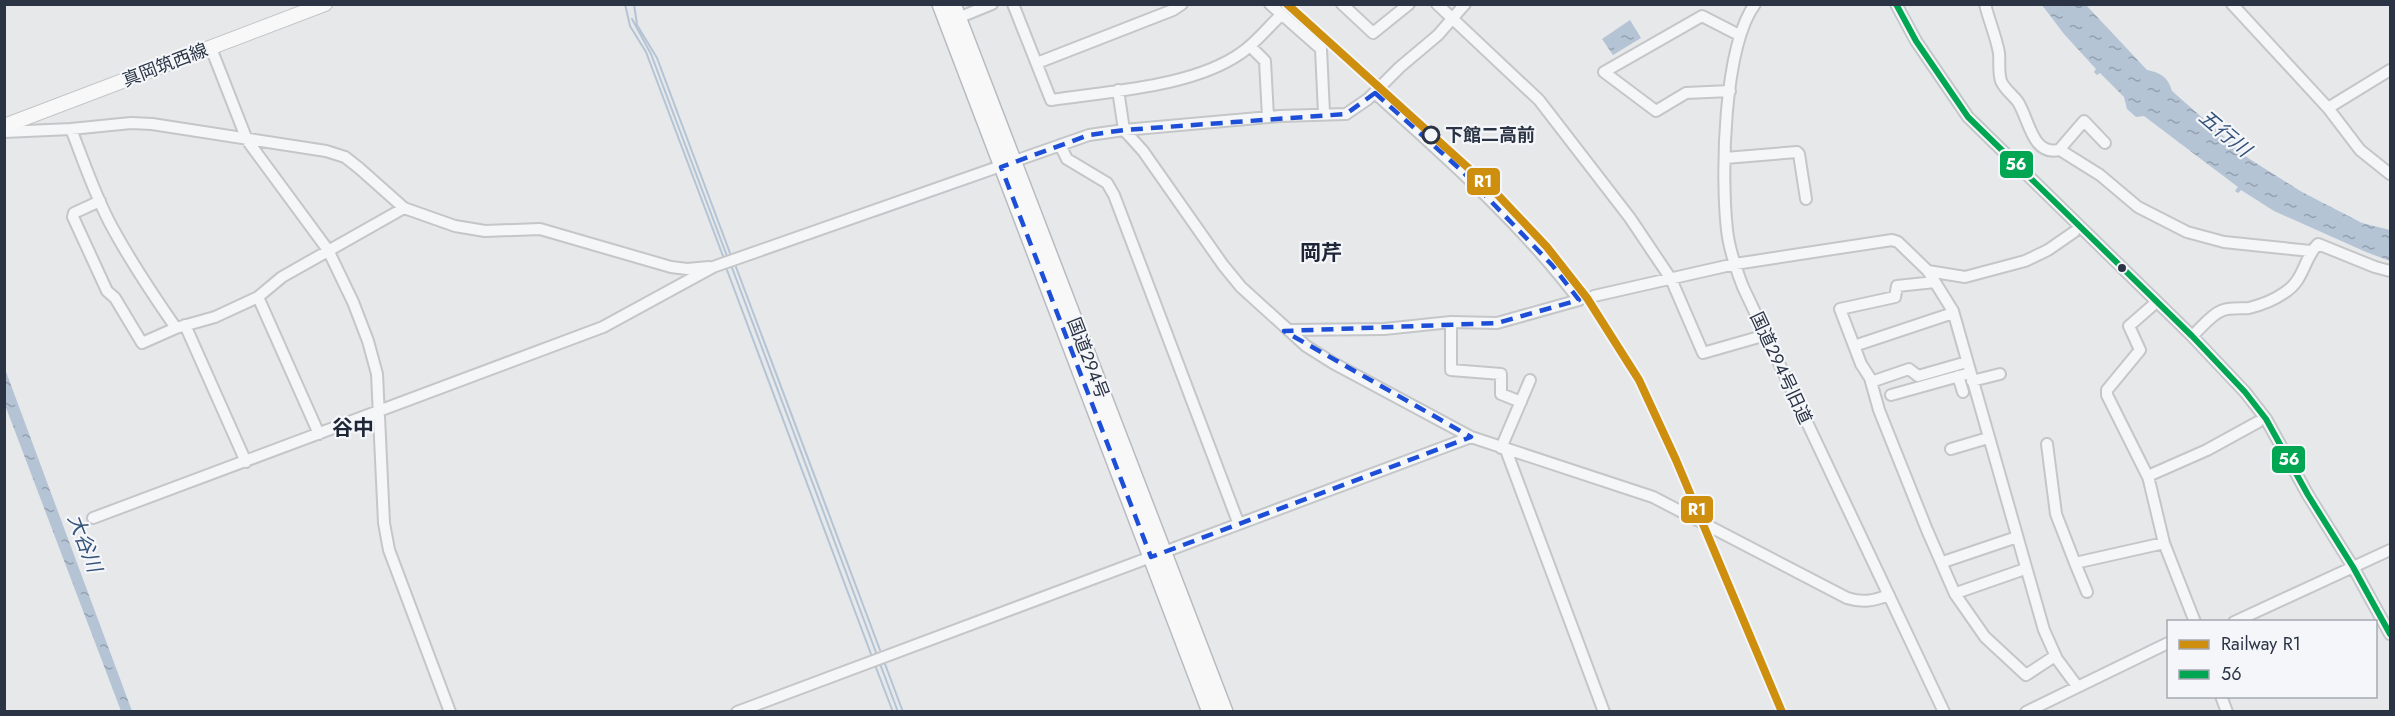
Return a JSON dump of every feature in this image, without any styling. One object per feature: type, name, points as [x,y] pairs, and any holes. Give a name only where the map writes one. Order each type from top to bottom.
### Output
[{"type":"highway","name":"国道294号","points":[[940,4],[1008,164]]},
{"type":"highway","name":"国道294号","points":[[956,11],[1008,164],[1157,555],[1210,711]]},
{"type":"highway","name":"国道294号","points":[[1157,555],[1225,711]]},
{"type":"main road","name":"真岡筑西線","points":[[4,126],[325,4]]},
{"type":"street","points":[[956,11],[992,4]]},
{"type":"street","points":[[1013,4],[1051,100],[1195,76],[1230,60],[1250,46],[1281,15]]},
{"type":"street","points":[[1037,63],[1173,10],[1182,4]]},
{"type":"street","points":[[1270,4],[1321,49],[1324,113]]},
{"type":"street","points":[[1342,4],[1373,33],[1409,4]]},
{"type":"street","points":[[1437,4],[1452,21],[1539,100],[1630,218],[1671,279],[1703,353],[1766,335]]},
{"type":"street","points":[[93,518],[603,327],[713,267],[1089,135],[1124,129],[1268,117],[1324,113],[1346,114],[1375,93],[1400,67],[1452,21],[1465,4]]},
{"type":"street","name":"国道294号旧道","points":[[1755,4],[1739,35],[1726,113],[1724,189],[1727,232],[1734,264],[1944,711]]},
{"type":"street","points":[[1896,4],[1916,41],[1968,117],[2222,366],[2266,419],[2308,495],[2391,634]]},
{"type":"street","points":[[1985,4],[1994,30],[2002,82],[2007,92],[2017,101],[2037,142],[2043,148],[2053,152],[2060,150],[2084,122],[2105,143]]},
{"type":"street","points":[[2232,4],[2328,108],[2360,150],[2391,174]]},
{"type":"street","points":[[1730,91],[1686,93],[1656,111],[1604,72],[1702,16],[1739,35]]},
{"type":"street","points":[[1250,46],[1265,61],[1268,117]]},
{"type":"street","points":[[211,48],[247,140],[328,250],[353,302],[374,357],[380,412],[384,523],[388,550],[450,711]]},
{"type":"street","points":[[2328,108],[2391,70]]},
{"type":"street","points":[[1118,90],[1124,129],[1143,151],[1241,287],[1306,346],[1333,363],[1471,437],[1653,497],[1847,598],[1860,602],[1872,602],[1889,595]]},
{"type":"street","points":[[1288,330],[1384,329],[1451,322],[1497,323],[1579,300],[1552,265],[1461,170],[1375,93]]},
{"type":"street","points":[[4,132],[131,123],[152,124],[326,151],[345,157],[404,208],[455,226],[485,231],[540,229],[671,267],[687,269],[713,267]]},
{"type":"street","points":[[71,129],[100,201],[137,272],[181,327],[246,462]]},
{"type":"street","points":[[1060,145],[1067,159],[1107,183],[1114,195],[1238,522]]},
{"type":"street","points":[[2060,150],[2100,175],[2138,207],[2187,232],[2224,242],[2311,251]]},
{"type":"street","points":[[1725,158],[1797,152],[1806,199]]},
{"type":"street","points":[[100,201],[74,213],[73,216],[107,291],[115,298],[142,343],[215,316],[258,297],[282,277],[404,208]]},
{"type":"street","points":[[1928,271],[1965,277],[2025,261],[2048,250],[2074,232]]},
{"type":"street","points":[[1594,296],[1734,264],[1892,240],[1898,242],[1928,271],[1953,313],[2044,630],[2055,656],[2078,686]]},
{"type":"street","points":[[2192,336],[2221,310],[2249,308],[2271,301],[2286,292],[2297,283],[2311,251],[2318,244],[2375,267],[2391,270]]},
{"type":"street","points":[[1935,282],[1897,286],[1895,297],[1840,309],[1871,382],[1879,410],[1922,520],[1955,594],[1985,637],[2026,675],[2055,656]]},
{"type":"street","points":[[258,297],[319,434]]},
{"type":"street","points":[[2152,306],[2129,326],[2140,350],[2107,390],[2107,395],[2149,479],[2164,543],[2195,620]]},
{"type":"street","points":[[1854,346],[1953,313]]},
{"type":"street","points":[[1451,322],[1451,370],[1502,374],[1501,394],[1521,402]]},
{"type":"street","points":[[1871,382],[1909,369],[1917,376],[1970,372],[2000,374]]},
{"type":"street","points":[[1891,395],[1970,372]]},
{"type":"street","points":[[1958,376],[1963,392]]},
{"type":"street","points":[[1530,380],[1504,449],[1604,711]]},
{"type":"street","points":[[2149,479],[2148,476],[2207,450],[2258,422]]},
{"type":"street","points":[[737,711],[1157,555],[1238,522],[1471,437]]},
{"type":"street","points":[[1951,449],[1988,438]]},
{"type":"street","points":[[2047,444],[2056,514],[2087,592]]},
{"type":"street","points":[[1946,561],[2017,537]]},
{"type":"street","points":[[2075,562],[2164,543]]},
{"type":"street","points":[[2236,620],[2391,550]]},
{"type":"street","points":[[1959,592],[2025,569]]},
{"type":"street","points":[[2026,711],[2167,644]]},
{"type":"highlighted area","points":[[1375,93],[1461,170],[1552,265],[1579,300],[1497,323],[1284,331],[1471,437],[1151,557],[1001,167],[1089,135],[1124,130],[1346,114]]},
{"type":"water","points":[[2042,5],[2086,5],[2147,70],[2163,76],[2172,91],[2248,158],[2302,192],[2362,223],[2390,230],[2390,261],[2274,211],[2241,190],[2238,193],[2235,191],[2238,187],[2144,116],[2136,117],[2127,109],[2124,97],[2100,73],[2097,75],[2094,72],[2096,69],[2064,34]]},
{"type":"water","points":[[1630,20],[1641,38],[1613,55],[1602,39]]},
{"type":"water","points":[[5,369],[132,711],[121,711],[5,405]]},
{"type":"waterway","points":[[625,4],[630,26],[646,52],[723,256]]},
{"type":"waterway","points":[[634,4],[637,25],[657,58],[730,253]]},
{"type":"waterway","points":[[632,19],[651,54],[727,256]]},
{"type":"waterway","points":[[876,216],[989,176]]},
{"type":"waterway","points":[[847,226],[865,219]]},
{"type":"waterway","points":[[731,265],[877,655]]},
{"type":"waterway","points":[[736,267],[880,650]]},
{"type":"waterway","points":[[727,270],[871,654]]},
{"type":"waterway","points":[[879,661],[898,712]]},
{"type":"waterway","points":[[885,664],[903,712]]},
{"type":"waterway","points":[[875,665],[893,712]]},
{"type":"rail line","name":"R1","points":[[1287,4],[1496,193],[1547,247],[1587,298],[1639,380],[1676,460],[1782,712]]},
{"type":"transit line","name":"56","points":[[1896,4],[1916,41],[1968,117],[2192,336],[2245,392],[2266,419],[2390,634]]},
{"type":"place","name":"下館二高前","points":[[1431,135]]},
{"type":"district","name":"岡芹","points":[[1321,253]]},
{"type":"district","name":"谷中","points":[[353,428]]},
{"type":"water label","name":"五行川","points":[[2225,133]]},
{"type":"water label","name":"大谷川","points":[[85,543]]}]
